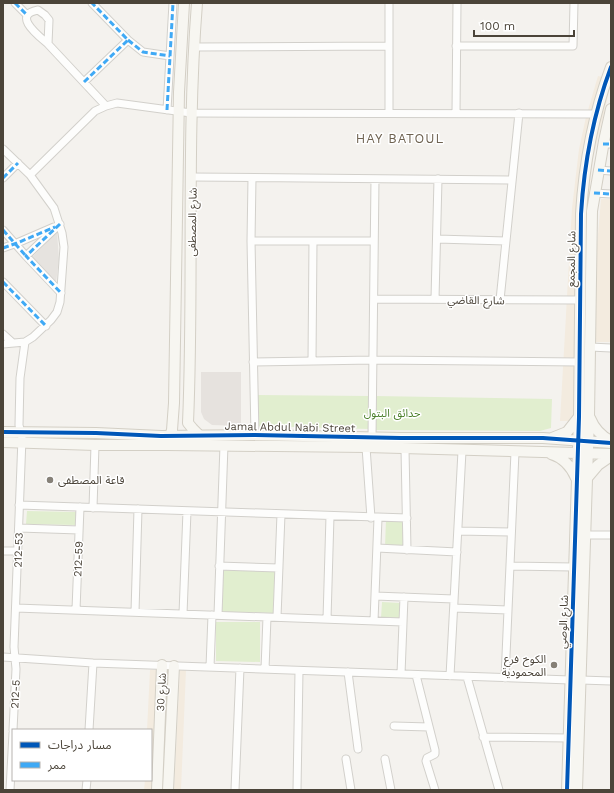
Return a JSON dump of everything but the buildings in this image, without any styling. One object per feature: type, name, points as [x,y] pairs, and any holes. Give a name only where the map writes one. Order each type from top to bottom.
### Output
[{"type":"street","points":[[92,3],[128,40],[143,52],[170,56]]},
{"type":"street","points":[[167,110],[173,3]]},
{"type":"street","name":"شارع المصطفى","points":[[168,440],[172,430],[174,403],[180,111],[179,92],[184,3]]},
{"type":"street","name":"شارع المصطفى","points":[[197,3],[191,113],[192,177],[188,423],[200,436]]},
{"type":"street","points":[[389,3],[389,112]]},
{"type":"street","points":[[456,113],[457,3]]},
{"type":"street","points":[[456,46],[573,46],[574,3]]},
{"type":"street","points":[[20,5],[27,15],[26,20],[29,26],[48,44],[106,106]]},
{"type":"street","points":[[27,15],[31,11],[38,10],[49,20],[48,44]]},
{"type":"street","points":[[84,82],[128,40]]},
{"type":"street","points":[[194,47],[389,46]]},
{"type":"street","name":"شارع المجمع","points":[[582,448],[578,420],[580,221],[586,164],[596,114],[611,67]]},
{"type":"street","points":[[30,175],[95,111],[117,103],[191,113],[389,112],[596,114]]},
{"type":"street","name":"شارع المجمع","points":[[582,448],[589,420],[592,221],[598,170],[607,144],[611,109]]},
{"type":"street","points":[[500,300],[519,113]]},
{"type":"street","points":[[3,149],[30,175],[54,208],[60,224],[64,247],[61,293],[57,312],[46,326],[25,342],[3,344]]},
{"type":"street","points":[[3,178],[18,163]]},
{"type":"street","points":[[598,170],[611,171]]},
{"type":"street","points":[[192,177],[512,180]]},
{"type":"street","points":[[252,178],[251,241],[255,435]]},
{"type":"street","points":[[372,438],[375,179]]},
{"type":"street","points":[[435,299],[438,179]]},
{"type":"street","points":[[582,200],[583,205],[589,206],[594,198],[611,194]]},
{"type":"street","points":[[580,221],[582,217],[587,215],[590,216],[592,221]]},
{"type":"street","points":[[3,248],[60,224]]},
{"type":"street","points":[[26,256],[60,224]]},
{"type":"street","points":[[3,230],[61,293]]},
{"type":"street","points":[[437,239],[506,241]]},
{"type":"street","points":[[251,241],[374,240]]},
{"type":"street","points":[[312,361],[313,241]]},
{"type":"street","points":[[3,282],[46,326]]},
{"type":"street","name":"شارع القاضي","points":[[374,299],[579,300]]},
{"type":"street","points":[[579,312],[584,335],[588,333],[590,324]]},
{"type":"street","points":[[3,334],[13,343]]},
{"type":"street","name":"212-53","points":[[16,657],[14,647],[21,443],[21,432],[19,425],[20,378],[25,342]]},
{"type":"street","points":[[590,347],[611,348]]},
{"type":"street","points":[[253,362],[373,360],[579,362]]},
{"type":"street","points":[[550,439],[567,432],[578,420],[584,424],[587,424],[589,420],[596,430],[604,437],[609,448]]},
{"type":"street","name":"Jamal Abdul Nabi Street","points":[[3,432],[96,433],[168,440],[462,451],[551,453],[582,448]]},
{"type":"street","name":"Jamal Abdul Nabi Street","points":[[3,442],[95,445],[168,440],[200,436],[220,442],[255,435],[372,438],[550,439],[582,448]]},
{"type":"street","points":[[550,439],[555,442],[556,446],[555,451],[551,453],[565,461],[572,470],[580,476],[594,468],[609,448]]},
{"type":"street","points":[[210,667],[219,566],[221,512],[220,442]]},
{"type":"street","points":[[93,508],[95,445]]},
{"type":"street","points":[[366,447],[377,548],[374,621]]},
{"type":"street","points":[[582,448],[609,448]]},
{"type":"street","name":"شارع الوصي","points":[[574,717],[570,680],[574,567],[582,448]]},
{"type":"street","name":"شارع الوصي","points":[[567,790],[574,717],[581,680],[585,535],[580,476],[582,448]]},
{"type":"street","points":[[405,449],[408,550]]},
{"type":"street","points":[[450,676],[462,451]]},
{"type":"street","points":[[505,678],[515,452]]},
{"type":"street","points":[[19,505],[407,518]]},
{"type":"street","name":"212-59","points":[[76,610],[80,507]]},
{"type":"street","points":[[135,612],[138,509]]},
{"type":"street","points":[[183,614],[187,511]]},
{"type":"street","points":[[277,617],[281,514]]},
{"type":"street","points":[[327,619],[330,516]]},
{"type":"street","points":[[19,528],[79,530]]},
{"type":"street","points":[[458,531],[511,532]]},
{"type":"street","points":[[585,535],[611,535]]},
{"type":"street","points":[[377,548],[457,552]]},
{"type":"street","points":[[3,551],[18,551]]},
{"type":"street","points":[[219,566],[279,568]]},
{"type":"street","points":[[510,566],[574,567]]},
{"type":"street","points":[[375,596],[454,600]]},
{"type":"street","points":[[401,674],[404,597]]},
{"type":"street","points":[[16,608],[403,622]]},
{"type":"street","points":[[454,608],[508,610]]},
{"type":"street","points":[[265,669],[267,617]]},
{"type":"street","points":[[3,657],[93,663],[162,670],[164,672],[168,670],[172,672],[210,667],[570,680]]},
{"type":"street","name":"212-5","points":[[13,729],[16,657]]},
{"type":"street","points":[[90,729],[93,663]]},
{"type":"street","points":[[235,790],[240,668]]},
{"type":"street","name":"شارع 30","points":[[157,790],[162,670]]},
{"type":"street","name":"شارع 30","points":[[168,790],[173,671]]},
{"type":"street","points":[[298,790],[299,671]]},
{"type":"street","points":[[348,672],[358,749]]},
{"type":"street","points":[[416,675],[435,750],[434,754],[428,757],[426,761],[434,790]]},
{"type":"street","points":[[467,677],[499,790]]},
{"type":"street","points":[[581,680],[611,681]]},
{"type":"street","points":[[394,726],[430,727]]},
{"type":"street","points":[[483,737],[572,736]]},
{"type":"street","name":"شارع الوصي","points":[[572,736],[577,790]]},
{"type":"street","name":"212-5","points":[[10,790],[12,751]]},
{"type":"street","points":[[346,759],[351,790]]},
{"type":"street","points":[[385,759],[391,790]]},
{"type":"shaded area","points":[[598,76],[611,79],[611,83],[593,159],[587,211],[584,421],[560,421],[572,208],[579,149],[586,117]]},
{"type":"shaded area","points":[[601,199],[611,199],[611,342],[595,342],[595,270]]},
{"type":"shaded area","points":[[57,232],[59,259],[56,283],[32,257]]},
{"type":"shaded area","points":[[201,372],[241,372],[241,426],[212,425],[204,419],[201,412]]},
{"type":"shaded area","points":[[150,670],[159,670],[153,790],[144,790],[145,781],[152,781],[152,729],[147,729]]},
{"type":"shaded area","points":[[180,670],[186,670],[181,790],[174,790]]},
{"type":"green space","name":"حدائق البتول","points":[[258,395],[370,396],[369,429],[257,426]]},
{"type":"green space","name":"حدائق البتول","points":[[375,396],[552,399],[551,428],[540,431],[375,430]]},
{"type":"green space","points":[[27,511],[76,512],[76,525],[26,524]]},
{"type":"green space","points":[[386,520],[405,521],[404,548],[385,547]]},
{"type":"green space","points":[[222,570],[275,571],[274,613],[221,612]]},
{"type":"green space","points":[[382,602],[400,603],[400,619],[381,618]]},
{"type":"green space","points":[[216,622],[260,622],[260,662],[216,661]]},
{"type":"marked path","points":[[15,3],[27,15]]},
{"type":"marked path","points":[[84,82],[128,40],[92,3]]},
{"type":"marked path","points":[[167,110],[173,3]]},
{"type":"marked path","points":[[128,40],[143,52],[170,56]]},
{"type":"marked path","points":[[603,144],[611,144]]},
{"type":"marked path","points":[[3,178],[18,163]]},
{"type":"marked path","points":[[598,170],[611,171]]},
{"type":"marked path","points":[[594,193],[611,194]]},
{"type":"marked path","points":[[60,224],[26,256],[61,293]]},
{"type":"marked path","points":[[3,248],[55,227]]},
{"type":"marked path","points":[[3,230],[26,256]]},
{"type":"marked path","points":[[3,282],[46,326]]},
{"type":"cycle path","points":[[567,790],[579,417],[582,195],[594,121],[611,67]]},
{"type":"cycle path","points":[[3,432],[96,433],[161,436],[255,435],[401,438],[543,438],[611,443]]},
{"type":"place","name":"قاعة المصطفى","points":[[50,480]]},
{"type":"place","name":"الكوخ فرع المحمودية","points":[[554,665]]},
{"type":"district","name":"HAY BATOUL","points":[[400,138]]}]
